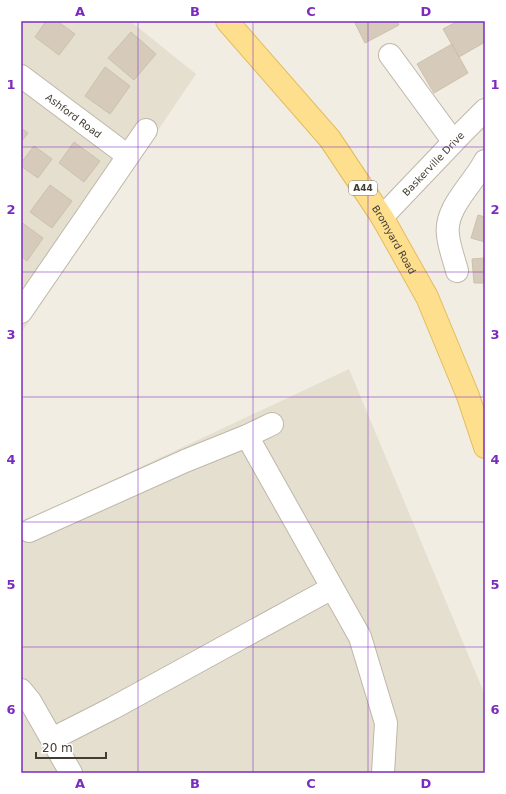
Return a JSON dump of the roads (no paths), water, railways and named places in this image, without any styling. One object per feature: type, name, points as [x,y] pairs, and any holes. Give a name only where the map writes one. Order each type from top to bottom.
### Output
[{"type":"main road","name":"Bromyard Road","points":[[227,21],[330,140],[382,217],[427,297],[468,396],[485,447]]},
{"type":"street","points":[[390,55],[453,141]]},
{"type":"street","name":"Ashford Road","points":[[21,76],[128,156]]},
{"type":"street","name":"Baskerville Drive","points":[[382,217],[453,141],[485,110]]},
{"type":"street","points":[[21,312],[146,130]]},
{"type":"street","points":[[457,271],[448,235],[451,214],[460,197],[482,168],[485,161]]},
{"type":"street","points":[[30,531],[185,461],[248,436],[272,424]]},
{"type":"street","points":[[248,436],[360,637],[386,723],[383,773]]},
{"type":"street","points":[[52,739],[113,708],[332,588]]},
{"type":"street","points":[[26,696],[71,773]]}]
